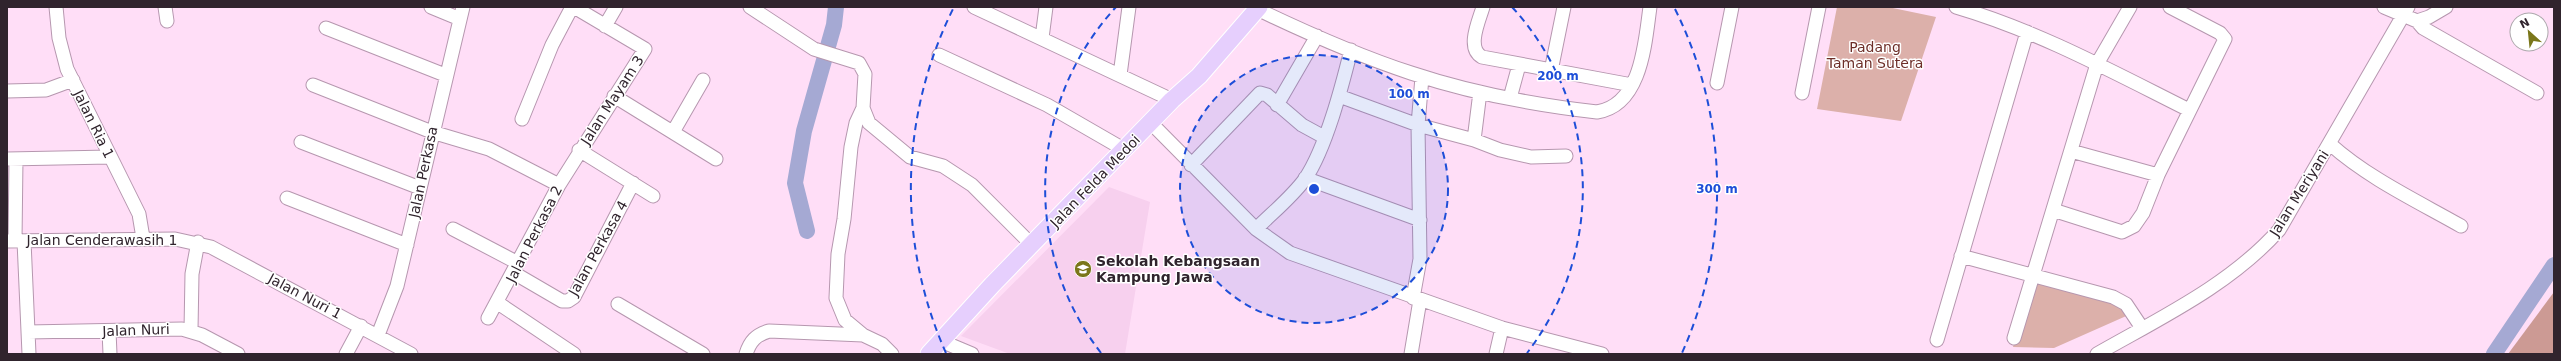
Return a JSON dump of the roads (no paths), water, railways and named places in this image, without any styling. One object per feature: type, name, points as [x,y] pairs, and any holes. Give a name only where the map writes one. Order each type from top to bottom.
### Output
[{"type":"main road","name":"Jalan Felda Medoi","points":[[929,354],[1032,245],[1151,124],[1172,100],[1199,76],[1258,8]]},
{"type":"street","name":"Jalan Ria 1","points":[[56,7],[62,54],[110,157],[139,214],[143,238]]},
{"type":"street","points":[[165,7],[167,21]]},
{"type":"street","points":[[431,7],[462,13]]},
{"type":"street","points":[[522,119],[552,45],[573,7],[605,26],[616,7]]},
{"type":"street","points":[[750,7],[780,26],[804,44],[814,49],[854,60],[859,63],[865,74],[863,108],[856,123],[852,146],[844,219],[838,254],[836,298],[846,320],[863,335],[882,344],[892,354]]},
{"type":"street","points":[[974,7],[1120,74],[1172,100]]},
{"type":"street","points":[[1042,38],[1046,7]]},
{"type":"street","points":[[1120,74],[1129,7]]},
{"type":"street","points":[[1483,7],[1474,46],[1476,53],[1486,59],[1632,85]]},
{"type":"street","points":[[1551,71],[1564,7]]},
{"type":"street","points":[[1258,8],[1317,36],[1422,77],[1510,98],[1598,112],[1616,104],[1632,85],[1645,46],[1650,7]]},
{"type":"street","points":[[1718,83],[1732,7]]},
{"type":"street","points":[[1802,94],[1819,7]]},
{"type":"street","points":[[2014,338],[2097,64],[2130,7]]},
{"type":"street","points":[[2053,210],[2118,231],[2128,230],[2140,218],[2158,175],[2225,38],[2220,33],[2170,7]]},
{"type":"street","points":[[2384,7],[2405,12],[2417,21],[2423,28],[2537,93]]},
{"type":"street","points":[[2417,21],[2429,17],[2446,7]]},
{"type":"street","points":[[1963,8],[2027,32],[2097,64],[2189,110]]},
{"type":"street","name":"Jalan Meriyani","points":[[2097,354],[2228,276],[2254,257],[2279,230],[2405,12]]},
{"type":"street","name":"Jalan Perkasa","points":[[378,335],[397,286],[432,132],[462,13]]},
{"type":"street","name":"Jalan Mayam 3","points":[[579,150],[645,49],[605,26]]},
{"type":"street","points":[[326,28],[446,74]]},
{"type":"street","points":[[1937,340],[2027,32]]},
{"type":"street","points":[[1277,105],[1317,36]]},
{"type":"street","points":[[1256,229],[1305,178],[1324,137],[1339,96],[1351,50]]},
{"type":"street","points":[[939,56],[1047,105],[1125,150]]},
{"type":"street","points":[[1510,98],[1519,65]]},
{"type":"street","points":[[1411,354],[1420,259],[1418,125],[1422,77]]},
{"type":"street","points":[[7,91],[46,90],[73,80]]},
{"type":"street","points":[[674,132],[703,80]]},
{"type":"street","points":[[312,85],[432,132],[489,149],[558,185]]},
{"type":"street","points":[[1474,140],[1480,92]]},
{"type":"street","points":[[1191,165],[1256,95],[1264,93],[1302,125],[1324,137]]},
{"type":"street","points":[[614,96],[716,159]]},
{"type":"street","points":[[1339,96],[1418,125],[1474,140],[1500,150],[1531,157],[1566,156]]},
{"type":"street","points":[[863,108],[869,123],[880,134],[910,157],[944,166],[955,172],[972,185],[1032,245]]},
{"type":"street","points":[[1151,124],[1256,229],[1270,241],[1290,253],[1502,328],[1581,352],[1602,354]]},
{"type":"street","points":[[301,142],[420,188]]},
{"type":"street","points":[[2330,144],[2343,155],[2376,177],[2461,226]]},
{"type":"street","points":[[579,150],[653,196]]},
{"type":"street","name":"Jalan Perkasa 2","points":[[488,318],[498,303],[558,185],[579,150]]},
{"type":"street","points":[[2071,151],[2158,175]]},
{"type":"street","points":[[30,354],[15,241],[12,159],[110,157]]},
{"type":"street","points":[[1305,178],[1420,220]]},
{"type":"street","name":"Jalan Perkasa 4","points":[[453,229],[516,268],[562,301],[568,301],[574,297],[633,183]]},
{"type":"street","points":[[287,198],[407,245]]},
{"type":"street","name":"Jalan Cenderawasih 1","points":[[15,241],[143,238],[175,239],[198,242]]},
{"type":"street","points":[[191,330],[192,274],[198,242]]},
{"type":"street","name":"Jalan Nuri 1","points":[[198,242],[211,247],[411,354]]},
{"type":"street","points":[[1961,256],[2120,300],[2130,308],[2142,328]]},
{"type":"street","points":[[498,303],[572,353]]},
{"type":"street","points":[[618,304],[703,354]]},
{"type":"street","points":[[346,354],[361,326]]},
{"type":"street","points":[[1496,354],[1502,328]]},
{"type":"street","name":"Jalan Nuri","points":[[28,332],[191,330],[238,354]]},
{"type":"street","points":[[109,331],[110,354]]},
{"type":"street","points":[[746,354],[752,340],[760,334],[769,331],[863,335]]},
{"type":"street","points":[[941,341],[972,354]]},
{"type":"waterway","points":[[807,231],[795,183],[804,131],[834,25],[836,7]]},
{"type":"waterway","points":[[2494,354],[2554,265]]},
{"type":"place","name":"Sekolah Kebangsaan Kampung Jawa","points":[[1083,269]]},
{"type":"park label","name":"Padang Taman Sutera","points":[[1875,56]]}]
